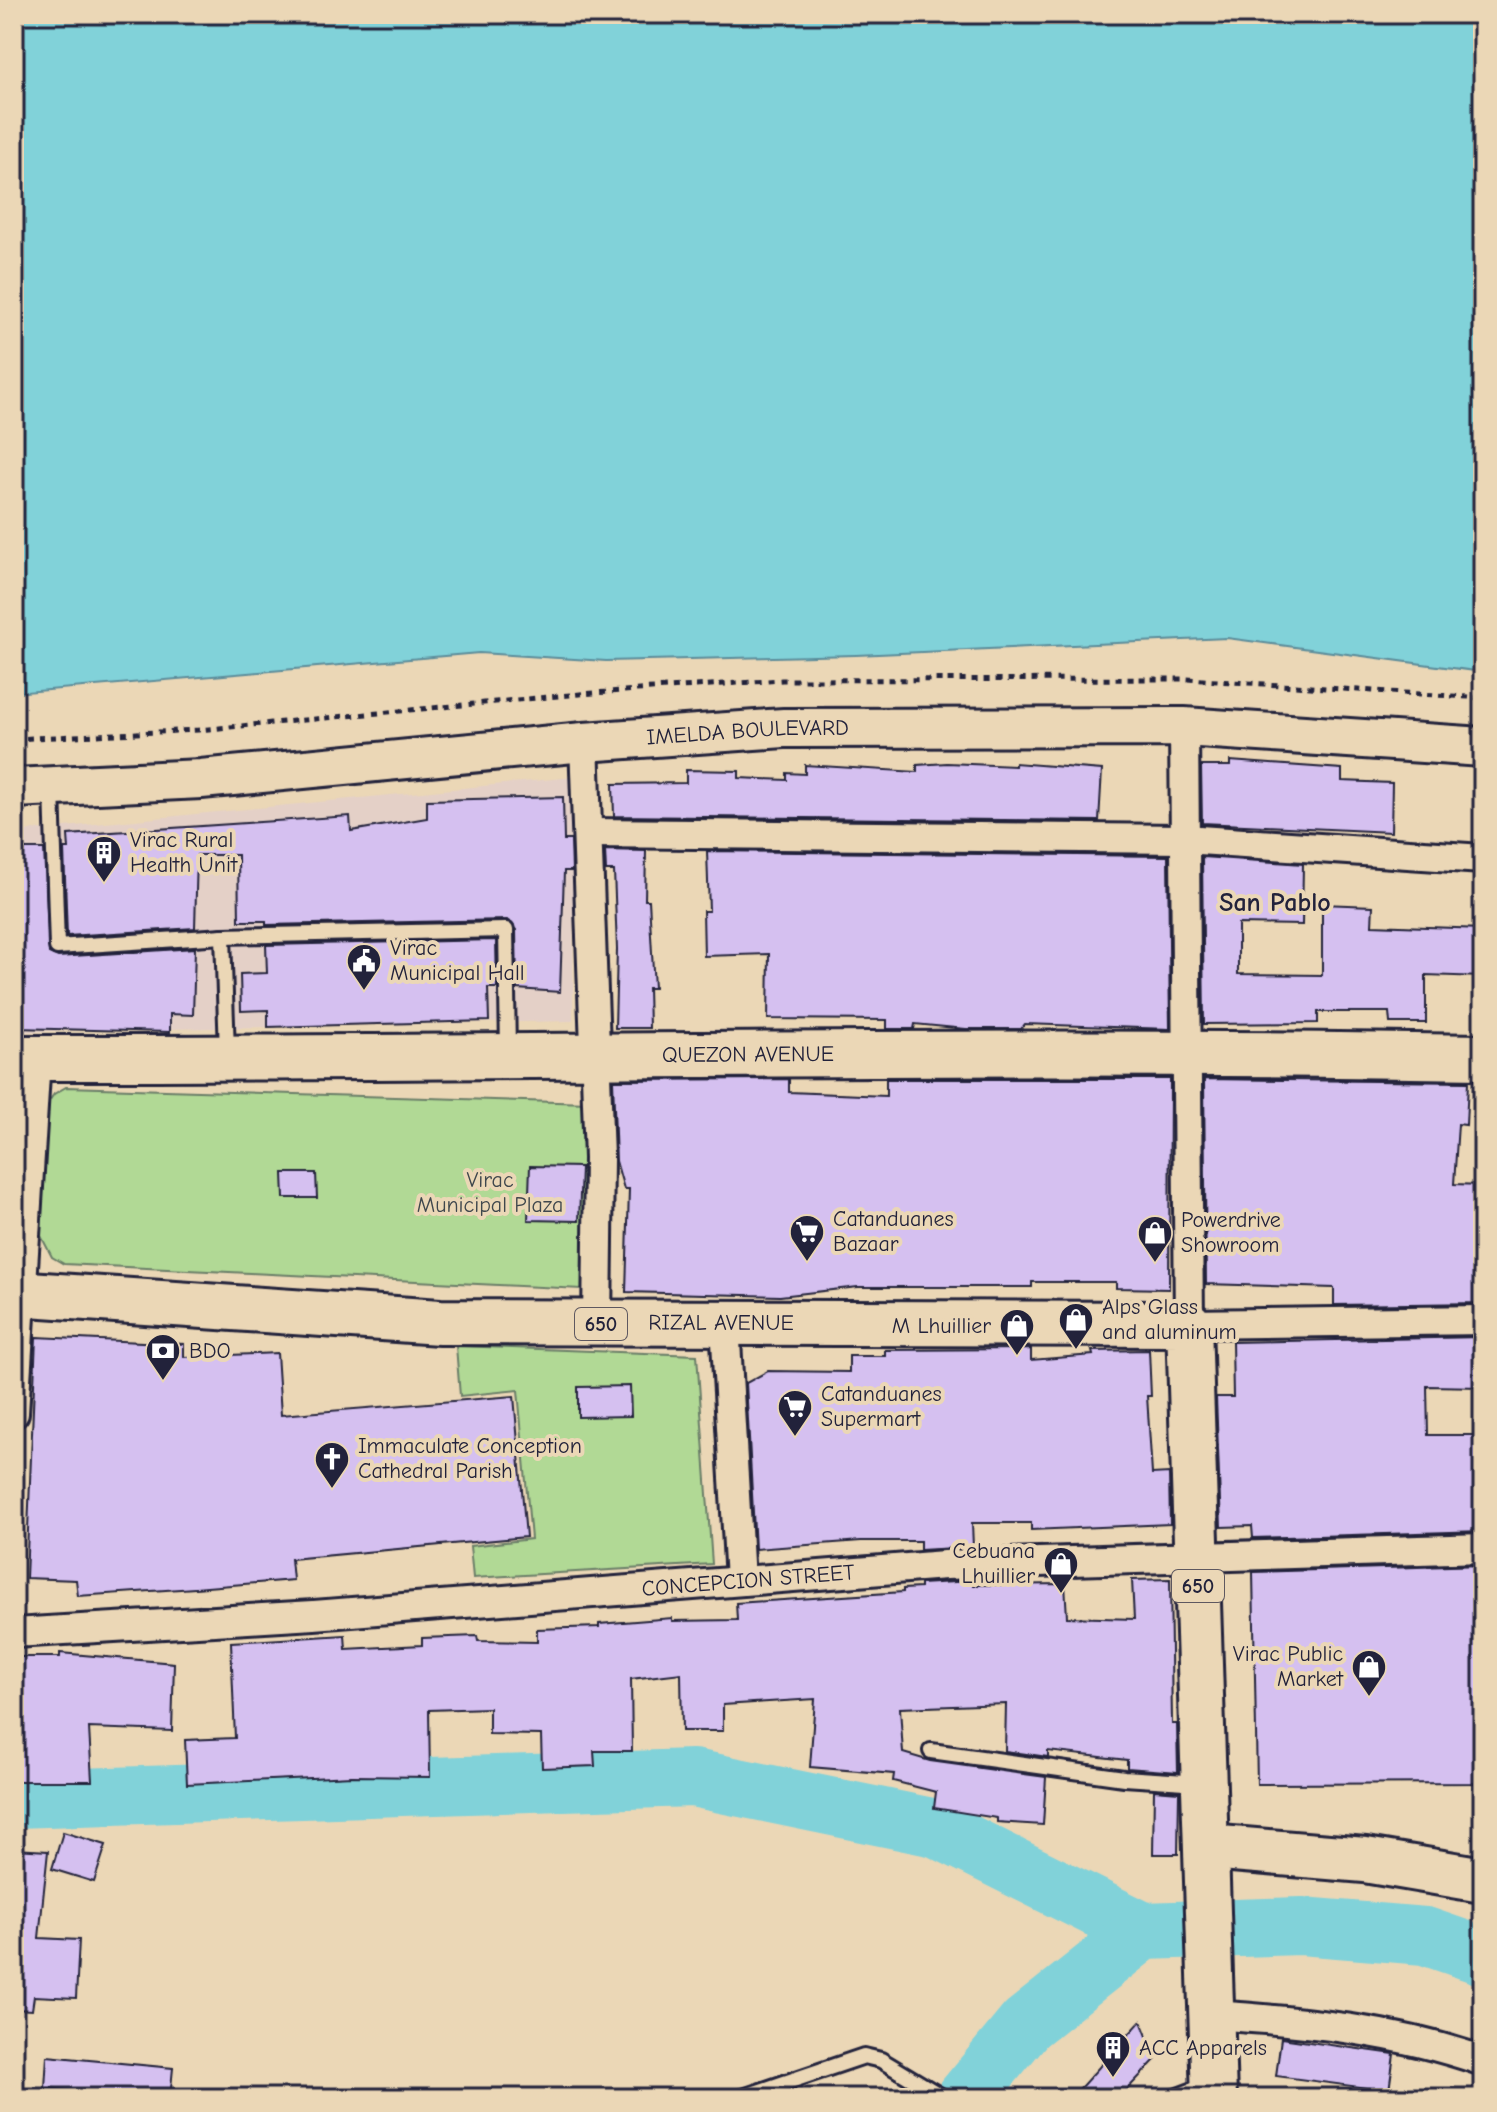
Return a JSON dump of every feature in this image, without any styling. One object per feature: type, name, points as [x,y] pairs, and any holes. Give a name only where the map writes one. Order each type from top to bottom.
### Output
[{"type":"main road","name":"IMELDA BOULEVARD","points":[[14,788],[201,779],[584,742],[784,728],[1184,727],[1483,747]]},
{"type":"main road","name":"QUEZON AVENUE","points":[[25,1058],[595,1058],[1185,1052],[1483,1057]]},
{"type":"main road","name":"RIZAL AVENUE","points":[[18,1293],[440,1322],[1189,1324]]},
{"type":"main road","name":"650","points":[[1189,1324],[1214,2091]]},
{"type":"main road","points":[[1209,1865],[1365,1860],[1483,1880]]},
{"type":"street","points":[[1184,727],[1189,1324],[1483,1320]]},
{"type":"street","points":[[584,742],[601,1224],[597,1324]]},
{"type":"street","points":[[589,833],[1184,839],[1483,859]]},
{"type":"street","points":[[14,1413],[25,1058]]},
{"type":"street","points":[[725,1324],[740,1580]]},
{"type":"street","name":"CONCEPCION STREET","points":[[14,1633],[314,1615],[945,1565],[1197,1554],[1483,1548]]},
{"type":"street","points":[[1211,2006],[1396,2035],[1483,2061]]},
{"type":"lane","points":[[52,788],[57,947],[223,936],[506,930],[508,1057]]},
{"type":"lane","points":[[223,936],[227,1057]]},
{"type":"lane","points":[[931,1751],[1124,1778],[1206,1783]]},
{"type":"lane","points":[[740,2098],[864,2056],[881,2060],[944,2098]]},
{"type":"lane","points":[[1172,2098],[1214,2091]]},
{"type":"shaded area","points":[[574,777],[573,1021],[14,1032],[14,832]]},
{"type":"green space","name":"Virac Municipal Plaza","points":[[66,1087],[589,1103],[582,1289],[64,1264],[52,1257],[40,1234],[41,1113],[54,1094]]},
{"type":"green space","points":[[456,1346],[697,1355],[712,1564],[473,1578],[470,1546],[531,1539],[518,1390],[460,1396]]},
{"type":"water","points":[[14,14],[1483,14],[1483,672],[1227,638],[856,655],[606,661],[479,653],[14,693]]},
{"type":"building","points":[[1230,761],[1342,769],[1342,781],[1392,783],[1391,832],[1202,823],[1201,766],[1230,766]]},
{"type":"building","points":[[1015,763],[1102,770],[1099,821],[614,816],[613,784],[686,783],[686,770],[739,771],[739,778],[787,780],[787,773],[805,774],[805,765],[917,772],[917,765],[1015,766]]},
{"type":"building","points":[[563,797],[564,840],[571,840],[572,871],[564,871],[560,992],[517,989],[516,930],[507,920],[266,925],[266,921],[239,921],[238,855],[197,855],[195,928],[67,936],[64,849],[69,849],[68,835],[350,816],[351,831],[427,818],[427,800]]},
{"type":"building","points":[[14,849],[44,849],[49,953],[58,957],[195,948],[193,1015],[170,1014],[170,1032],[16,1028]]},
{"type":"building","points":[[605,850],[646,851],[645,900],[649,900],[654,988],[648,988],[649,1028],[615,1028],[617,949],[614,871],[606,871]]},
{"type":"building","points":[[707,851],[1168,856],[1170,1029],[1025,1024],[1021,1029],[966,1029],[915,1024],[914,1029],[887,1029],[887,1020],[768,1019],[769,954],[704,956],[703,911],[709,911]]},
{"type":"building","points":[[1202,857],[1303,864],[1302,925],[1238,924],[1238,974],[1322,975],[1322,904],[1373,906],[1372,925],[1483,929],[1483,977],[1426,975],[1426,1023],[1390,1023],[1389,1012],[1318,1012],[1318,1023],[1204,1024]]},
{"type":"building","name":"Virac Municipal Hall","points":[[496,940],[497,988],[488,988],[489,1021],[268,1027],[268,1010],[241,1011],[240,974],[267,973],[266,945]]},
{"type":"building","points":[[789,1079],[789,1092],[886,1096],[886,1079],[1170,1079],[1169,1289],[1116,1288],[1116,1282],[1032,1282],[1032,1287],[858,1287],[780,1296],[626,1292],[629,1189],[624,1189],[616,1161],[613,1080]]},
{"type":"building","points":[[1204,1079],[1468,1082],[1466,1125],[1458,1124],[1454,1184],[1483,1185],[1483,1303],[1334,1305],[1334,1288],[1206,1284]]},
{"type":"building","points":[[530,1166],[581,1167],[579,1221],[528,1220]]},
{"type":"building","points":[[283,1173],[316,1173],[317,1198],[284,1198]]},
{"type":"building","points":[[36,1337],[184,1344],[184,1357],[277,1353],[281,1415],[514,1396],[526,1537],[291,1559],[293,1580],[78,1596],[76,1580],[26,1578]]},
{"type":"building","points":[[1483,1337],[1483,1387],[1427,1386],[1428,1435],[1483,1435],[1483,1531],[1253,1538],[1252,1526],[1221,1527],[1216,1397],[1233,1397],[1232,1342]]},
{"type":"building","points":[[1031,1349],[1031,1360],[1093,1355],[1092,1351],[1149,1350],[1151,1396],[1147,1396],[1152,1474],[1169,1473],[1170,1524],[1031,1530],[1031,1523],[972,1523],[973,1547],[920,1550],[920,1541],[861,1541],[755,1549],[746,1383],[768,1371],[849,1372],[849,1356],[885,1356],[885,1350]]},
{"type":"building","points":[[630,1386],[631,1416],[578,1417],[578,1387]]},
{"type":"building","name":"Virac Public Market","points":[[1483,1565],[1483,1783],[1257,1784],[1253,1572]]},
{"type":"building","points":[[1170,1579],[1172,1724],[1177,1724],[1178,1772],[1127,1768],[1127,1760],[1048,1751],[1048,1757],[1005,1751],[1006,1704],[900,1708],[903,1753],[930,1761],[1046,1777],[1043,1825],[997,1822],[997,1818],[934,1808],[936,1792],[893,1781],[894,1774],[810,1767],[815,1699],[723,1705],[723,1731],[682,1731],[681,1673],[631,1679],[632,1751],[594,1751],[595,1766],[542,1768],[541,1735],[489,1734],[489,1708],[429,1710],[430,1777],[352,1776],[187,1784],[185,1740],[235,1738],[231,1642],[345,1635],[346,1649],[422,1645],[422,1638],[477,1636],[478,1641],[537,1642],[537,1629],[599,1627],[599,1624],[672,1618],[672,1621],[737,1620],[736,1603],[903,1592],[903,1589],[920,1588],[920,1584],[973,1581],[973,1585],[1065,1584],[1067,1617],[1134,1619],[1132,1580]]},
{"type":"building","points":[[60,1653],[174,1663],[172,1731],[89,1728],[92,1781],[14,1781],[14,1657],[60,1657]]},
{"type":"building","points":[[1154,1790],[1179,1792],[1178,1854],[1153,1854]]},
{"type":"building","points":[[63,1832],[106,1845],[94,1882],[52,1869]]},
{"type":"building","points":[[14,1849],[48,1851],[39,1938],[79,1940],[76,1998],[34,1996],[32,2010],[14,2009]]},
{"type":"building","name":"ACC Apparels","points":[[1141,2021],[1156,2059],[1119,2098],[1071,2098]]},
{"type":"building","points":[[1281,2038],[1394,2054],[1389,2091],[1276,2076]]},
{"type":"building","points":[[47,2056],[173,2068],[170,2098],[45,2088]]},
{"type":"waterway","points":[[14,1799],[693,1778],[936,1828],[1143,1931]]},
{"type":"waterway","points":[[965,2098],[1026,2024],[1143,1931],[1301,1926],[1425,1936],[1483,1956]]},
{"type":"place","name":"Virac Rural Health Unit","points":[[104,884]]},
{"type":"place","name":"Virac Municipal Hall","points":[[364,992]]},
{"type":"place","name":"Catanduanes Bazaar","points":[[807,1263]]},
{"type":"place","name":"Powerdrive Showroom","points":[[1155,1264]]},
{"type":"place","name":"Alps Glass and aluminum","points":[[1076,1351]]},
{"type":"place","name":"M Lhuillier","points":[[1017,1357]]},
{"type":"place","name":"BDO","points":[[163,1382]]},
{"type":"place","name":"Catanduanes Supermart","points":[[795,1438]]},
{"type":"place","name":"Immaculate Conception Cathedral Parish","points":[[332,1490]]},
{"type":"place","name":"Cebuana Lhuillier","points":[[1061,1595]]},
{"type":"place","name":"Virac Public Market","points":[[1369,1698]]},
{"type":"place","name":"ACC Apparels","points":[[1113,2079]]},
{"type":"district","name":"San Pablo","points":[[1275,903]]}]
